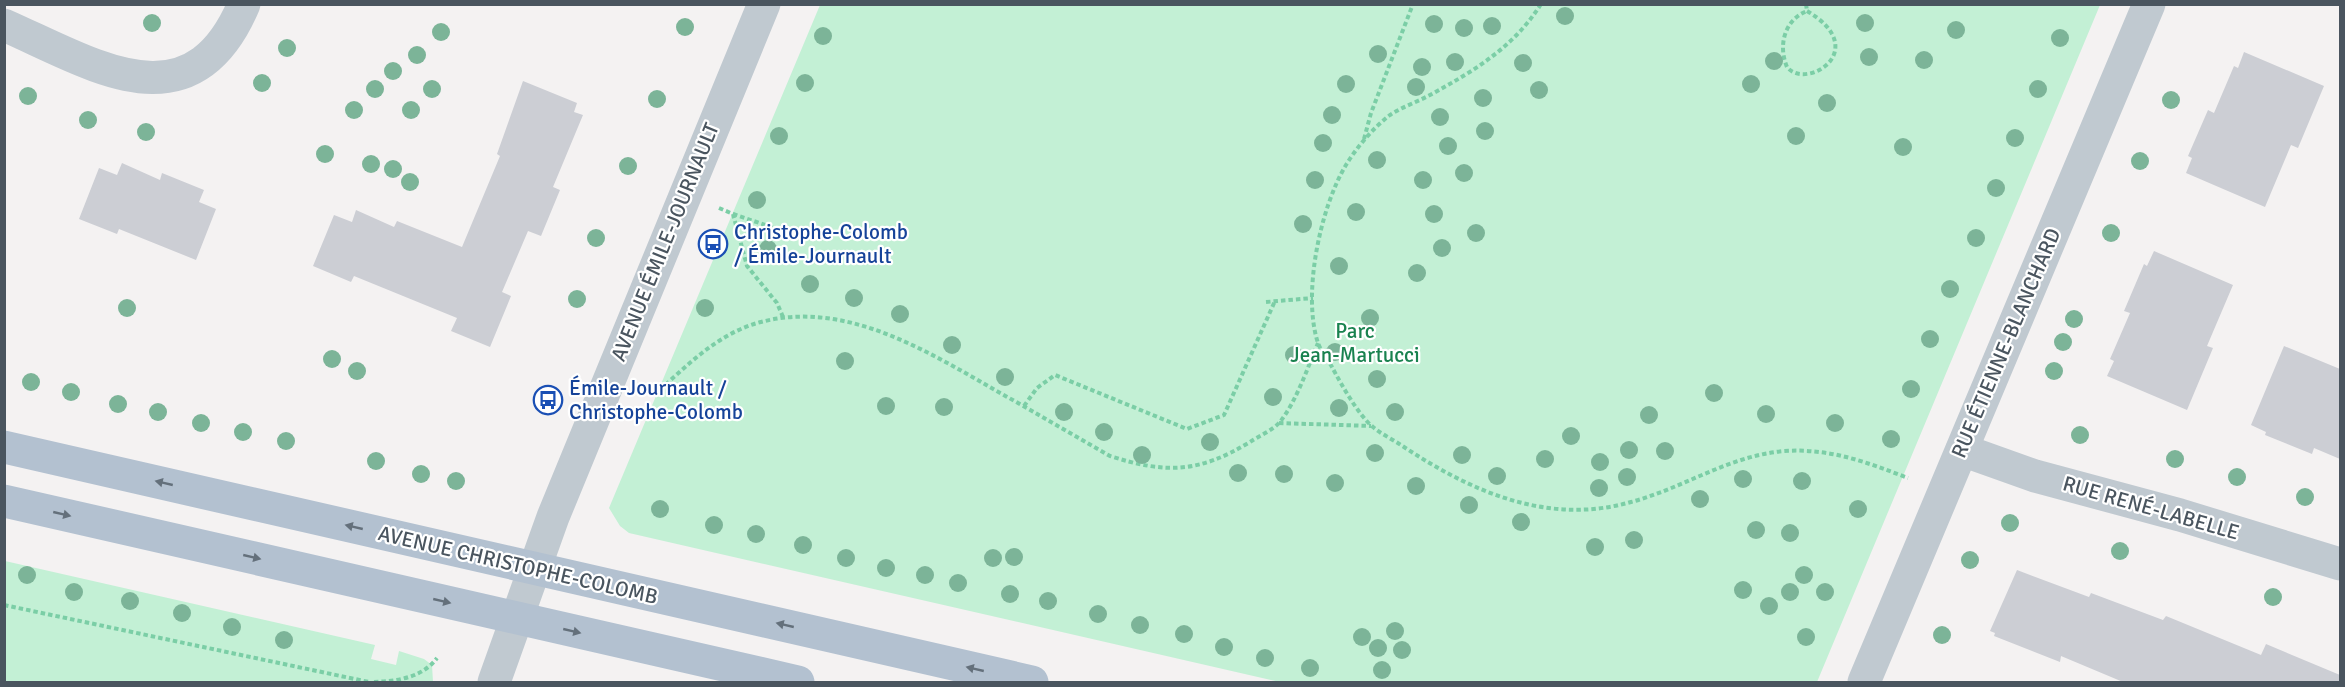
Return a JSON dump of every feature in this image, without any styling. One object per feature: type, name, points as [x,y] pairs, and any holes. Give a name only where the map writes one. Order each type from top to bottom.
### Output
[{"type":"main road","name":"AVENUE CHRISTOPHE-COLOMB","points":[[4,447],[1032,682]]},
{"type":"main road","points":[[4,501],[798,682]]},
{"type":"street","points":[[4,26],[123,76],[153,79],[184,72],[210,57],[230,33],[244,4]]},
{"type":"street","name":"AVENUE ÉMILE-JOURNAULT","points":[[494,682],[534,568],[764,4]]},
{"type":"street","name":"RUE ÉTIENNE-BLANCHARD","points":[[1864,682],[2149,4]]},
{"type":"street","name":"RUE RENÉ-LABELLE","points":[[1962,450],[2035,476],[2180,515],[2340,564]]},
{"type":"path","points":[[1364,141],[1371,114],[1413,4]]},
{"type":"path","points":[[1540,4],[1530,22],[1494,56],[1391,115],[1364,141],[1345,167],[1323,224],[1315,258],[1312,298],[1318,343],[1371,426],[1429,465],[1480,491],[1506,500],[1561,509],[1628,504],[1721,465],[1784,451],[1817,452],[1848,457],[1879,465],[1908,478]]},
{"type":"path","points":[[1806,4],[1807,11],[1827,26],[1834,35],[1836,46],[1829,63],[1820,70],[1798,74],[1787,67],[1782,45],[1790,22],[1807,11]]},
{"type":"path","points":[[727,211],[777,229]]},
{"type":"path","points":[[732,214],[747,266],[777,303],[783,317]]},
{"type":"path","points":[[1266,302],[1312,298]]},
{"type":"path","points":[[1024,406],[1037,388],[1055,375],[1187,429],[1224,415],[1275,301]]},
{"type":"path","points":[[653,388],[660,390],[693,360],[728,336],[758,323],[783,317],[821,318],[888,334],[938,357],[1110,456],[1156,468],[1197,467],[1242,446],[1279,423],[1318,343]]},
{"type":"path","points":[[1244,370],[1251,373]]},
{"type":"path","points":[[1142,417],[1144,411]]},
{"type":"path","points":[[1279,423],[1371,426]]},
{"type":"path","points":[[4,604],[369,682]]},
{"type":"path","points":[[374,682],[395,681],[415,675],[432,665],[437,658]]},
{"type":"green space","name":"Parc Jean-Martucci","points":[[820,4],[2100,5],[1817,682],[1280,682],[629,533],[620,526],[609,508]]},
{"type":"green space","points":[[5,561],[375,645],[371,659],[396,665],[399,651],[424,659],[432,665],[433,682],[5,682]]},
{"type":"building","points":[[2244,52],[2324,86],[2298,148],[2291,145],[2265,207],[2186,173],[2192,158],[2188,156],[2208,110],[2214,113],[2234,66],[2238,68]]},
{"type":"building","points":[[523,81],[577,103],[574,112],[583,115],[553,187],[560,190],[541,236],[528,231],[502,292],[511,296],[490,347],[451,331],[457,318],[354,276],[351,282],[313,266],[334,215],[352,222],[356,210],[394,227],[397,221],[462,247],[500,156],[497,154]]},
{"type":"building","points":[[122,163],[160,180],[162,173],[204,190],[199,202],[216,209],[196,260],[119,229],[117,234],[79,219],[99,168],[117,175]]},
{"type":"building","points":[[2154,251],[2233,285],[2207,346],[2213,348],[2187,410],[2107,376],[2114,361],[2110,359],[2130,313],[2124,311],[2144,264],[2147,266]]},
{"type":"building","points":[[2284,346],[2340,369],[2340,459],[2314,448],[2312,454],[2265,435],[2266,432],[2251,425]]},
{"type":"building","points":[[2017,570],[2089,597],[2091,593],[2163,620],[2166,616],[2261,655],[2266,644],[2340,675],[2340,682],[2123,682],[2061,656],[2060,662],[1994,636],[1995,633],[1990,631]]},
{"type":"place","name":"Christophe-Colomb / Émile-Journault","points":[[713,244]]},
{"type":"place","name":"Émile-Journault / Christophe-Colomb","points":[[548,400]]}]
